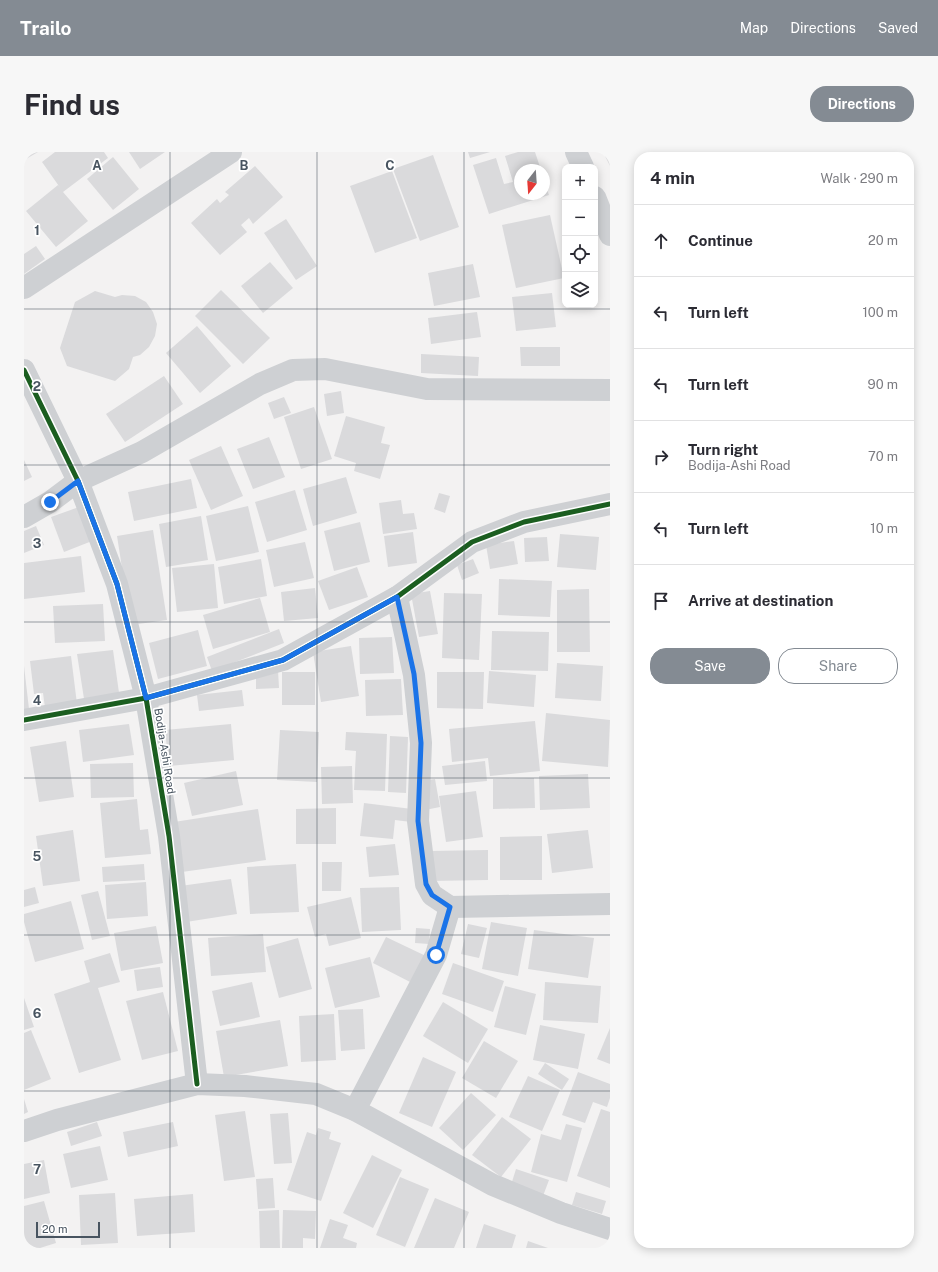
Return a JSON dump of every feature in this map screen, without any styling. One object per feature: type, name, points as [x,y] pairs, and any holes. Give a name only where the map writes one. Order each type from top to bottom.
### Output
[{"type":"street","points":[[24,288],[231,152]]},
{"type":"street","points":[[576,152],[582,164]]},
{"type":"street","points":[[596,200],[610,234]]},
{"type":"street","points":[[24,517],[50,502],[78,481],[142,452],[260,384],[294,370],[325,369],[427,389],[610,390]]},
{"type":"street","name":"Bodija-Ashi Road","points":[[24,370],[78,481],[117,584],[146,698],[169,842],[197,1084]]},
{"type":"street","points":[[24,720],[146,698],[283,660],[397,597],[472,542],[524,522],[610,504]]},
{"type":"street","points":[[397,597],[414,674],[421,743],[418,821],[426,884],[432,895],[450,907],[610,904]]},
{"type":"street","points":[[355,1110],[436,955],[450,907]]},
{"type":"street","points":[[24,1131],[57,1120],[197,1084],[245,1086],[316,1094],[355,1110],[493,1185],[561,1214],[610,1229]]},
{"type":"building","points":[[24,152],[38,152],[26,159]]},
{"type":"building","points":[[55,152],[104,152],[108,158],[63,192],[88,221],[56,247],[26,211],[58,185],[61,189],[42,162]]},
{"type":"building","points":[[129,152],[165,152],[140,169]]},
{"type":"building","points":[[468,152],[490,152],[470,158]]},
{"type":"building","points":[[518,152],[535,152],[539,164],[514,164],[514,200],[533,200],[489,214],[473,165],[496,158],[504,184],[513,182],[505,156]]},
{"type":"building","points":[[603,152],[610,152],[610,166]]},
{"type":"building","points":[[433,155],[459,227],[420,241],[393,169]]},
{"type":"building","points":[[113,157],[139,189],[113,210],[87,179]]},
{"type":"building","points":[[255,166],[283,197],[253,224],[249,218],[241,225],[247,232],[220,255],[191,223],[217,199],[220,203],[229,195],[225,192]]},
{"type":"building","points":[[392,171],[417,238],[375,253],[350,186]]},
{"type":"building","points":[[550,215],[562,269],[562,278],[516,288],[502,225]]},
{"type":"building","points":[[286,219],[317,266],[296,280],[264,233]]},
{"type":"building","points":[[36,246],[45,259],[24,274],[24,254]]},
{"type":"building","points":[[270,262],[293,288],[263,313],[241,286]]},
{"type":"building","points":[[473,264],[480,297],[434,306],[428,273]]},
{"type":"building","points":[[221,290],[270,338],[243,364],[195,316]]},
{"type":"building","points":[[95,291],[115,297],[122,295],[135,296],[146,302],[153,312],[157,324],[155,336],[149,347],[140,355],[133,357],[129,369],[115,381],[67,366],[60,348],[75,302]]},
{"type":"building","points":[[552,293],[556,327],[516,331],[512,297]]},
{"type":"building","points":[[477,312],[481,337],[431,344],[428,318]]},
{"type":"building","points":[[197,326],[231,366],[200,393],[166,353]]},
{"type":"building","points":[[520,347],[560,347],[560,366],[521,366]]},
{"type":"building","points":[[421,354],[479,357],[478,376],[421,373]]},
{"type":"building","points":[[164,376],[183,404],[125,442],[106,414]]},
{"type":"building","points":[[341,391],[344,413],[327,416],[324,394]]},
{"type":"building","points":[[284,397],[291,413],[274,419],[268,403]]},
{"type":"building","points":[[314,407],[332,459],[301,469],[284,417]]},
{"type":"building","points":[[346,416],[385,427],[381,443],[390,445],[380,479],[354,471],[356,463],[334,456]]},
{"type":"building","points":[[269,437],[285,477],[253,489],[237,449]]},
{"type":"building","points":[[221,446],[243,496],[211,510],[189,460]]},
{"type":"building","points":[[24,460],[32,477],[24,481]]},
{"type":"building","points":[[346,477],[357,513],[313,526],[303,489]]},
{"type":"building","points":[[191,479],[197,508],[134,521],[128,492]]},
{"type":"building","points":[[295,490],[307,530],[267,542],[255,502]]},
{"type":"building","points":[[439,493],[450,496],[445,513],[434,509]]},
{"type":"building","points":[[401,500],[403,514],[414,513],[417,529],[383,534],[379,503]]},
{"type":"building","points":[[248,506],[259,552],[216,561],[206,516]]},
{"type":"building","points":[[79,507],[92,541],[64,552],[51,517]]},
{"type":"building","points":[[201,516],[208,560],[166,567],[159,524]]},
{"type":"building","points":[[360,522],[370,562],[334,571],[324,531]]},
{"type":"building","points":[[36,526],[44,545],[24,553],[24,531]]},
{"type":"building","points":[[153,530],[167,620],[131,625],[117,536]]},
{"type":"building","points":[[413,532],[417,563],[388,567],[384,536]]},
{"type":"building","points":[[560,534],[599,537],[596,570],[557,567]]},
{"type":"building","points":[[547,537],[549,561],[525,562],[524,538]]},
{"type":"building","points":[[514,541],[518,564],[490,569],[486,545]]},
{"type":"building","points":[[305,542],[314,578],[274,587],[266,550]]},
{"type":"building","points":[[81,556],[85,592],[24,599],[24,563]]},
{"type":"building","points":[[261,559],[267,596],[224,604],[218,567]]},
{"type":"building","points":[[473,559],[479,573],[462,580],[457,565]]},
{"type":"building","points":[[214,564],[218,608],[177,612],[172,568]]},
{"type":"building","points":[[357,567],[368,597],[329,610],[318,581]]},
{"type":"building","points":[[499,579],[552,581],[550,617],[498,615]]},
{"type":"building","points":[[315,588],[318,618],[284,621],[281,592]]},
{"type":"building","points":[[589,589],[590,652],[557,652],[557,590]]},
{"type":"building","points":[[430,591],[438,634],[419,637],[411,594]]},
{"type":"building","points":[[444,593],[482,594],[479,660],[442,658]]},
{"type":"building","points":[[260,598],[270,632],[213,649],[203,615]]},
{"type":"building","points":[[103,604],[105,641],[55,643],[53,606]]},
{"type":"building","points":[[279,629],[284,643],[212,671],[207,657]]},
{"type":"building","points":[[198,630],[207,666],[158,679],[149,643]]},
{"type":"building","points":[[492,631],[549,632],[548,671],[491,670]]},
{"type":"building","points":[[392,637],[394,673],[360,674],[359,638]]},
{"type":"building","points":[[351,646],[359,696],[321,702],[313,652]]},
{"type":"building","points":[[113,650],[120,700],[85,705],[77,654]]},
{"type":"building","points":[[71,656],[77,704],[45,708],[43,693],[34,694],[30,661]]},
{"type":"building","points":[[557,663],[603,666],[601,701],[555,698]]},
{"type":"building","points":[[24,666],[29,709],[24,709]]},
{"type":"building","points":[[256,670],[278,670],[279,688],[256,689]]},
{"type":"building","points":[[489,671],[536,675],[534,707],[487,703]]},
{"type":"building","points":[[282,672],[315,672],[315,705],[282,705]]},
{"type":"building","points":[[437,672],[484,672],[483,709],[437,708]]},
{"type":"building","points":[[401,679],[403,715],[366,716],[365,680]]},
{"type":"building","points":[[242,690],[244,706],[199,711],[197,695]]},
{"type":"building","points":[[546,713],[610,720],[608,767],[542,761]]},
{"type":"building","points":[[535,721],[540,771],[490,776],[488,758],[452,762],[449,729]]},
{"type":"building","points":[[129,724],[134,755],[83,762],[79,730]]},
{"type":"building","points":[[231,724],[234,760],[169,766],[165,730]]},
{"type":"building","points":[[280,730],[319,732],[317,782],[277,780]]},
{"type":"building","points":[[346,732],[387,734],[385,791],[354,790],[356,751],[345,750]]},
{"type":"building","points":[[390,736],[408,737],[406,793],[388,792]]},
{"type":"building","points":[[66,741],[74,797],[39,802],[30,747]]},
{"type":"building","points":[[485,761],[487,781],[445,785],[442,766]]},
{"type":"building","points":[[133,763],[134,797],[91,798],[90,764]]},
{"type":"building","points":[[352,766],[353,803],[322,804],[321,767]]},
{"type":"building","points":[[236,771],[243,805],[192,816],[184,783]]},
{"type":"building","points":[[588,774],[590,808],[540,810],[539,776]]},
{"type":"building","points":[[534,778],[535,808],[493,809],[493,779]]},
{"type":"building","points":[[435,779],[440,807],[425,810],[421,781]]},
{"type":"building","points":[[476,791],[483,837],[446,842],[439,796]]},
{"type":"building","points":[[137,799],[140,830],[148,829],[151,854],[105,858],[100,803]]},
{"type":"building","points":[[364,803],[412,809],[411,822],[395,820],[393,839],[360,836]]},
{"type":"building","points":[[336,808],[336,844],[296,844],[296,809]]},
{"type":"building","points":[[258,809],[266,860],[182,872],[174,822]]},
{"type":"building","points":[[73,830],[80,881],[43,886],[36,836]]},
{"type":"building","points":[[588,830],[593,868],[552,873],[547,834]]},
{"type":"building","points":[[542,836],[542,880],[500,880],[500,837]]},
{"type":"building","points":[[395,844],[399,875],[369,877],[366,847]]},
{"type":"building","points":[[488,850],[488,880],[430,881],[430,851]]},
{"type":"building","points":[[322,862],[342,862],[341,891],[322,891]]},
{"type":"building","points":[[144,864],[145,880],[103,882],[102,867]]},
{"type":"building","points":[[296,864],[299,912],[250,914],[247,867]]},
{"type":"building","points":[[231,879],[237,914],[186,922],[180,886]]},
{"type":"building","points":[[146,882],[148,916],[107,919],[105,885]]},
{"type":"building","points":[[35,887],[39,903],[24,907],[24,890]]},
{"type":"building","points":[[399,887],[401,930],[362,932],[360,888]]},
{"type":"building","points":[[98,891],[110,936],[92,940],[81,895]]},
{"type":"building","points":[[351,897],[361,938],[329,946],[326,934],[315,937],[307,907]]},
{"type":"building","points":[[71,901],[84,949],[35,962],[24,922],[24,914]]},
{"type":"building","points":[[491,922],[527,928],[518,976],[482,969]]},
{"type":"building","points":[[468,924],[487,928],[479,958],[461,954]]},
{"type":"building","points":[[156,926],[163,963],[121,971],[114,933]]},
{"type":"building","points":[[416,928],[430,929],[429,944],[415,943]]},
{"type":"building","points":[[534,930],[594,938],[588,978],[528,969]]},
{"type":"building","points":[[263,934],[266,972],[211,976],[208,938]]},
{"type":"building","points":[[386,937],[428,957],[414,984],[373,963]]},
{"type":"building","points":[[298,938],[312,989],[279,998],[266,947]]},
{"type":"building","points":[[110,953],[120,982],[98,988],[121,1060],[79,1073],[54,994],[90,982],[84,961]]},
{"type":"building","points":[[370,957],[380,997],[335,1008],[325,968]]},
{"type":"building","points":[[453,963],[504,981],[493,1012],[442,994]]},
{"type":"building","points":[[160,967],[163,987],[137,991],[134,970]]},
{"type":"building","points":[[252,982],[260,1017],[220,1026],[212,991]]},
{"type":"building","points":[[545,982],[601,986],[598,1023],[543,1020]]},
{"type":"building","points":[[505,986],[536,994],[526,1035],[494,1027]]},
{"type":"building","points":[[163,992],[178,1051],[142,1060],[126,1001]]},
{"type":"building","points":[[24,998],[34,1027],[24,1030]]},
{"type":"building","points":[[443,1002],[488,1029],[468,1063],[423,1036]]},
{"type":"building","points":[[363,1009],[365,1049],[341,1051],[338,1010]]},
{"type":"building","points":[[334,1014],[336,1060],[301,1062],[299,1016]]},
{"type":"building","points":[[280,1020],[288,1066],[224,1077],[216,1031]]},
{"type":"building","points":[[540,1025],[585,1034],[578,1069],[533,1060]]},
{"type":"building","points":[[610,1028],[610,1064],[597,1059]]},
{"type":"building","points":[[31,1030],[51,1079],[24,1090],[24,1033]]},
{"type":"building","points":[[484,1041],[518,1061],[496,1098],[462,1078]]},
{"type":"building","points":[[423,1057],[456,1072],[432,1127],[399,1113]]},
{"type":"building","points":[[545,1063],[569,1079],[562,1090],[538,1074]]},
{"type":"building","points":[[578,1072],[610,1084],[610,1098],[607,1107],[593,1102],[585,1123],[562,1115]]},
{"type":"building","points":[[528,1076],[560,1090],[542,1131],[509,1117]]},
{"type":"building","points":[[471,1093],[496,1115],[463,1150],[439,1128]]},
{"type":"building","points":[[24,1099],[28,1112],[24,1114]]},
{"type":"building","points":[[601,1109],[610,1112],[610,1188],[577,1176]]},
{"type":"building","points":[[245,1111],[255,1177],[224,1181],[215,1115]]},
{"type":"building","points":[[288,1113],[292,1163],[274,1164],[270,1114]]},
{"type":"building","points":[[502,1117],[531,1139],[501,1177],[472,1155]]},
{"type":"building","points":[[97,1122],[102,1136],[71,1146],[67,1132]]},
{"type":"building","points":[[173,1122],[178,1146],[128,1157],[123,1132]]},
{"type":"building","points":[[566,1124],[582,1128],[567,1182],[531,1172],[541,1134],[561,1140]]},
{"type":"building","points":[[318,1128],[331,1132],[329,1139],[341,1143],[321,1201],[287,1190],[307,1132],[316,1135]]},
{"type":"building","points":[[100,1146],[108,1180],[71,1188],[63,1154]]},
{"type":"building","points":[[372,1155],[402,1170],[373,1228],[343,1213]]},
{"type":"building","points":[[44,1160],[50,1193],[24,1199],[24,1164]]},
{"type":"building","points":[[516,1169],[549,1180],[543,1196],[511,1185]]},
{"type":"building","points":[[400,1177],[429,1189],[405,1247],[376,1235]]},
{"type":"building","points":[[273,1178],[275,1208],[258,1209],[256,1179]]},
{"type":"building","points":[[576,1192],[606,1201],[602,1214],[572,1205]]},
{"type":"building","points":[[115,1193],[118,1243],[81,1245],[79,1195]]},
{"type":"building","points":[[193,1194],[195,1232],[137,1236],[134,1199]]},
{"type":"building","points":[[435,1198],[469,1212],[454,1248],[414,1248]]},
{"type":"building","points":[[44,1201],[56,1243],[40,1248],[24,1248],[24,1206]]},
{"type":"building","points":[[279,1210],[280,1248],[260,1248],[259,1211]]},
{"type":"building","points":[[283,1210],[316,1211],[315,1239],[303,1238],[303,1248],[282,1248]]},
{"type":"building","points":[[330,1219],[348,1225],[343,1238],[357,1243],[356,1248],[320,1248]]},
{"type":"building","points":[[484,1224],[516,1235],[512,1248],[476,1248]]},
{"type":"building","points":[[528,1241],[548,1248],[526,1248]]},
{"type":"cycle path","points":[[24,370],[78,481],[117,584],[146,698],[169,836],[197,1084]]},
{"type":"cycle path","points":[[24,720],[146,698],[283,660],[397,597],[472,542],[524,522],[610,504]]},
{"type":"route","points":[[50,502],[78,481],[117,584],[146,698],[283,660],[397,597],[414,674],[421,743],[418,821],[426,884],[432,895],[450,907],[436,955]]}]
